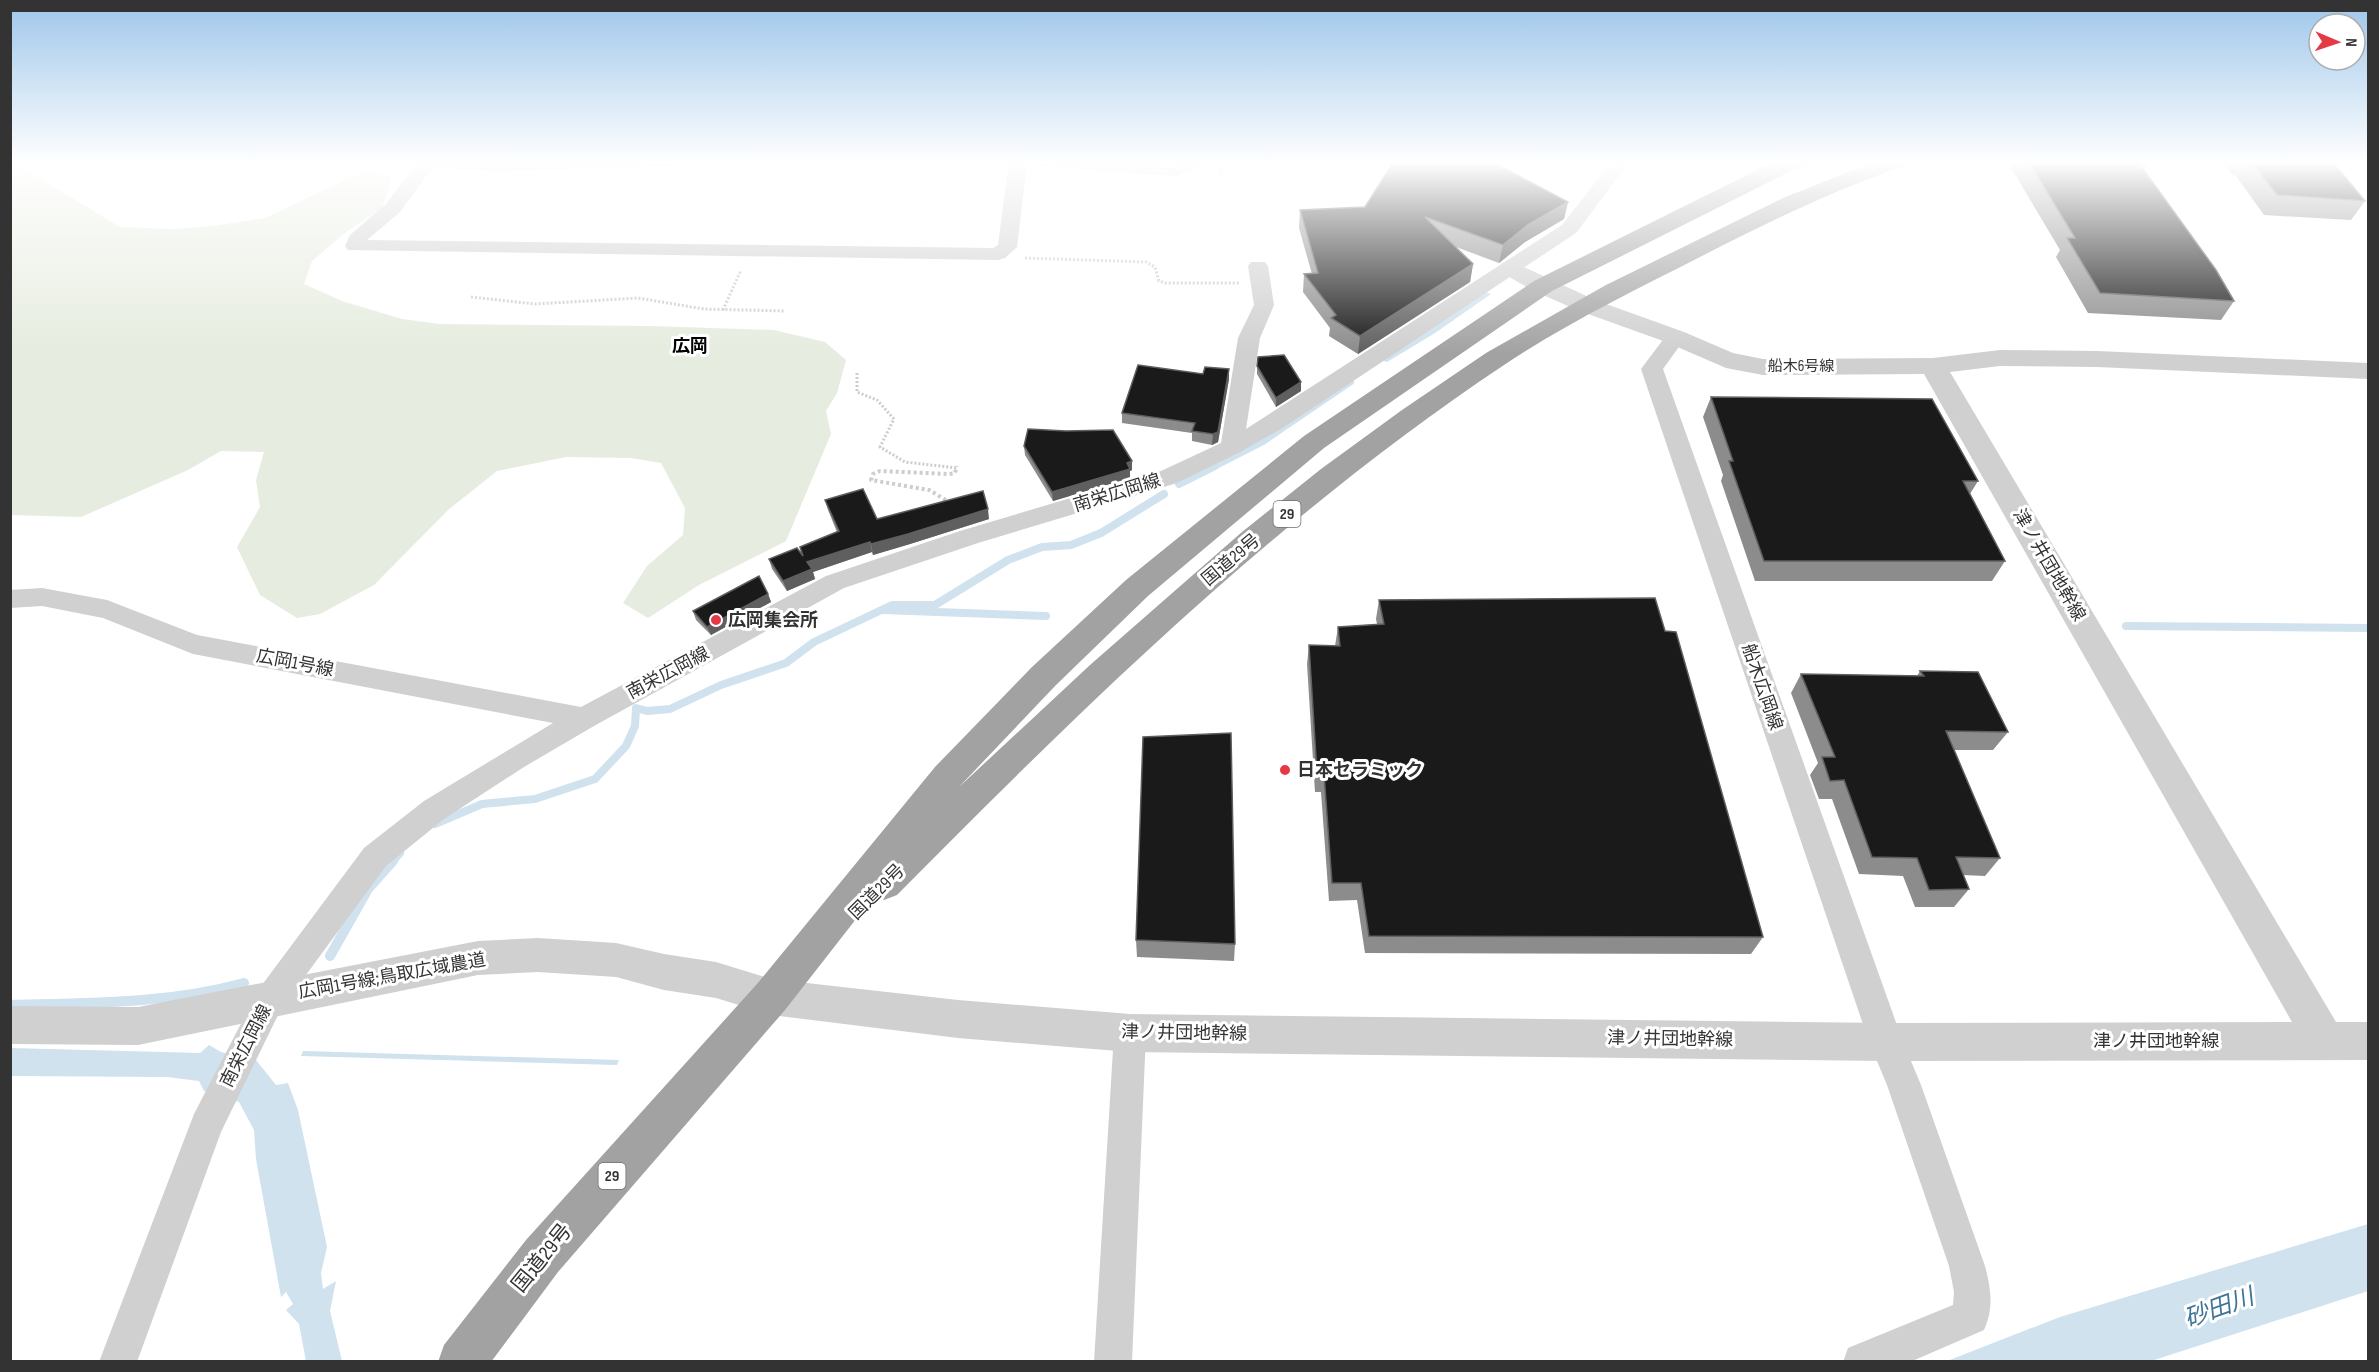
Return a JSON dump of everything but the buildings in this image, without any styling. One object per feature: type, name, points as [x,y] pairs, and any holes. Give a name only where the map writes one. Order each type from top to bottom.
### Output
[{"type":"highway","name":"国道29号","points":[[461,1362],[542,1256],[771,997],[947,777],[1044,676],[1137,588],[1314,442],[1543,286],[1664,225]]},
{"type":"highway","name":"国道29号","points":[[771,997],[1135,640],[1374,443],[1496,359],[1586,306],[1745,225]]},
{"type":"street","points":[[373,225],[357,239],[355,246],[998,254],[1007,247],[1010,225]]},
{"type":"street","name":"南栄広岡線","points":[[118,1362],[206,1126],[270,999],[320,928],[375,857],[435,810],[584,718],[835,582],[969,537],[1169,477],[1232,447],[1273,424],[1511,268],[1572,225]]},
{"type":"street","name":"船木6号線","points":[[1511,268],[1586,306],[1676,337],[1726,360],[1762,367],[1933,366]]},
{"type":"street","points":[[1232,447],[1250,338],[1264,305],[1259,274]]},
{"type":"street","name":"船木広岡線","points":[[1676,337],[1652,369],[1886,1042]]},
{"type":"street","points":[[1933,366],[2000,358],[2097,358],[2368,371]]},
{"type":"street","name":"津ノ井団地幹線","points":[[1933,366],[2325,1041]]},
{"type":"street","name":"広岡1号線","points":[[10,599],[42,597],[107,609],[193,644],[584,718]]},
{"type":"street","name":"広岡1号線;鳥取広域農道","points":[[10,1025],[138,1026],[478,958],[538,955],[616,960],[664,972],[716,980],[771,997]]},
{"type":"street","name":"津ノ井団地幹線","points":[[771,997],[958,1019],[1130,1033],[1886,1042],[2325,1041]]},
{"type":"street","points":[[1113,1362],[1130,1033]]},
{"type":"street","points":[[2325,1041],[2368,1041]]},
{"type":"street","points":[[1862,1362],[1971,1317],[1973,1292],[1959,1243],[1904,1085],[1886,1042]]},
{"type":"path","points":[[723,310],[749,252]]},
{"type":"path","points":[[998,254],[1035,258],[1146,262],[1153,264],[1159,281],[1165,283],[1259,274]]},
{"type":"path","points":[[471,297],[535,304],[639,298],[704,309],[785,311]]},
{"type":"path","points":[[857,373],[857,392],[877,400],[894,419],[880,447],[905,462],[957,466],[955,473],[949,474],[880,471],[873,474],[871,480],[875,483],[929,490],[949,501],[956,508],[969,537]]},
{"type":"shaded area","points":[[11,225],[117,225],[173,229],[219,225],[356,225],[312,261],[304,284],[342,301],[402,319],[440,324],[652,326],[774,330],[825,342],[846,360],[837,393],[826,411],[831,434],[786,541],[699,585],[648,618],[623,603],[647,566],[683,535],[685,508],[661,463],[631,458],[566,457],[497,471],[448,510],[374,585],[320,614],[297,618],[260,595],[237,547],[260,507],[256,480],[264,452],[221,451],[188,470],[81,517],[11,515]]},
{"type":"water","points":[[1486,292],[1491,294],[1435,333],[1387,362],[1381,360]]},
{"type":"water","points":[[209,1045],[221,1052],[256,1060],[276,1085],[288,1083],[298,1110],[327,1247],[321,1273],[323,1289],[336,1281],[330,1311],[342,1361],[306,1361],[299,1324],[286,1310],[293,1304],[286,1292],[281,1297],[256,1159],[254,1130],[239,1102],[204,1091],[199,1081],[167,1077],[11,1076],[11,1048],[200,1053]]},
{"type":"water","points":[[303,1051],[619,1060],[617,1065],[301,1056]]},
{"type":"water","name":"砂田川","points":[[2368,1224],[2368,1291],[2151,1361],[1947,1361],[2060,1317]]},
{"type":"waterway","points":[[1212,468],[1263,442],[1351,382]]},
{"type":"waterway","points":[[1179,484],[1215,466]]},
{"type":"waterway","points":[[435,824],[482,804],[535,799],[595,779],[626,746],[635,726],[636,708],[647,711],[670,709],[721,685],[786,663],[814,642],[892,605],[935,605],[1008,560],[1042,547],[1071,545],[1101,533],[1164,494]]},
{"type":"waterway","points":[[884,610],[1046,616]]},
{"type":"waterway","points":[[2126,626],[2368,628]]},
{"type":"waterway","points":[[391,863],[400,853]]},
{"type":"waterway","points":[[330,956],[368,889],[393,861]]},
{"type":"waterway","points":[[10,1005],[157,999],[244,983]]},
{"type":"place","name":"広岡集会所","points":[[716,620]]},
{"type":"place","name":"日本セラミック","points":[[1285,770]]},
{"type":"district","name":"広岡","points":[[690,346]]}]
